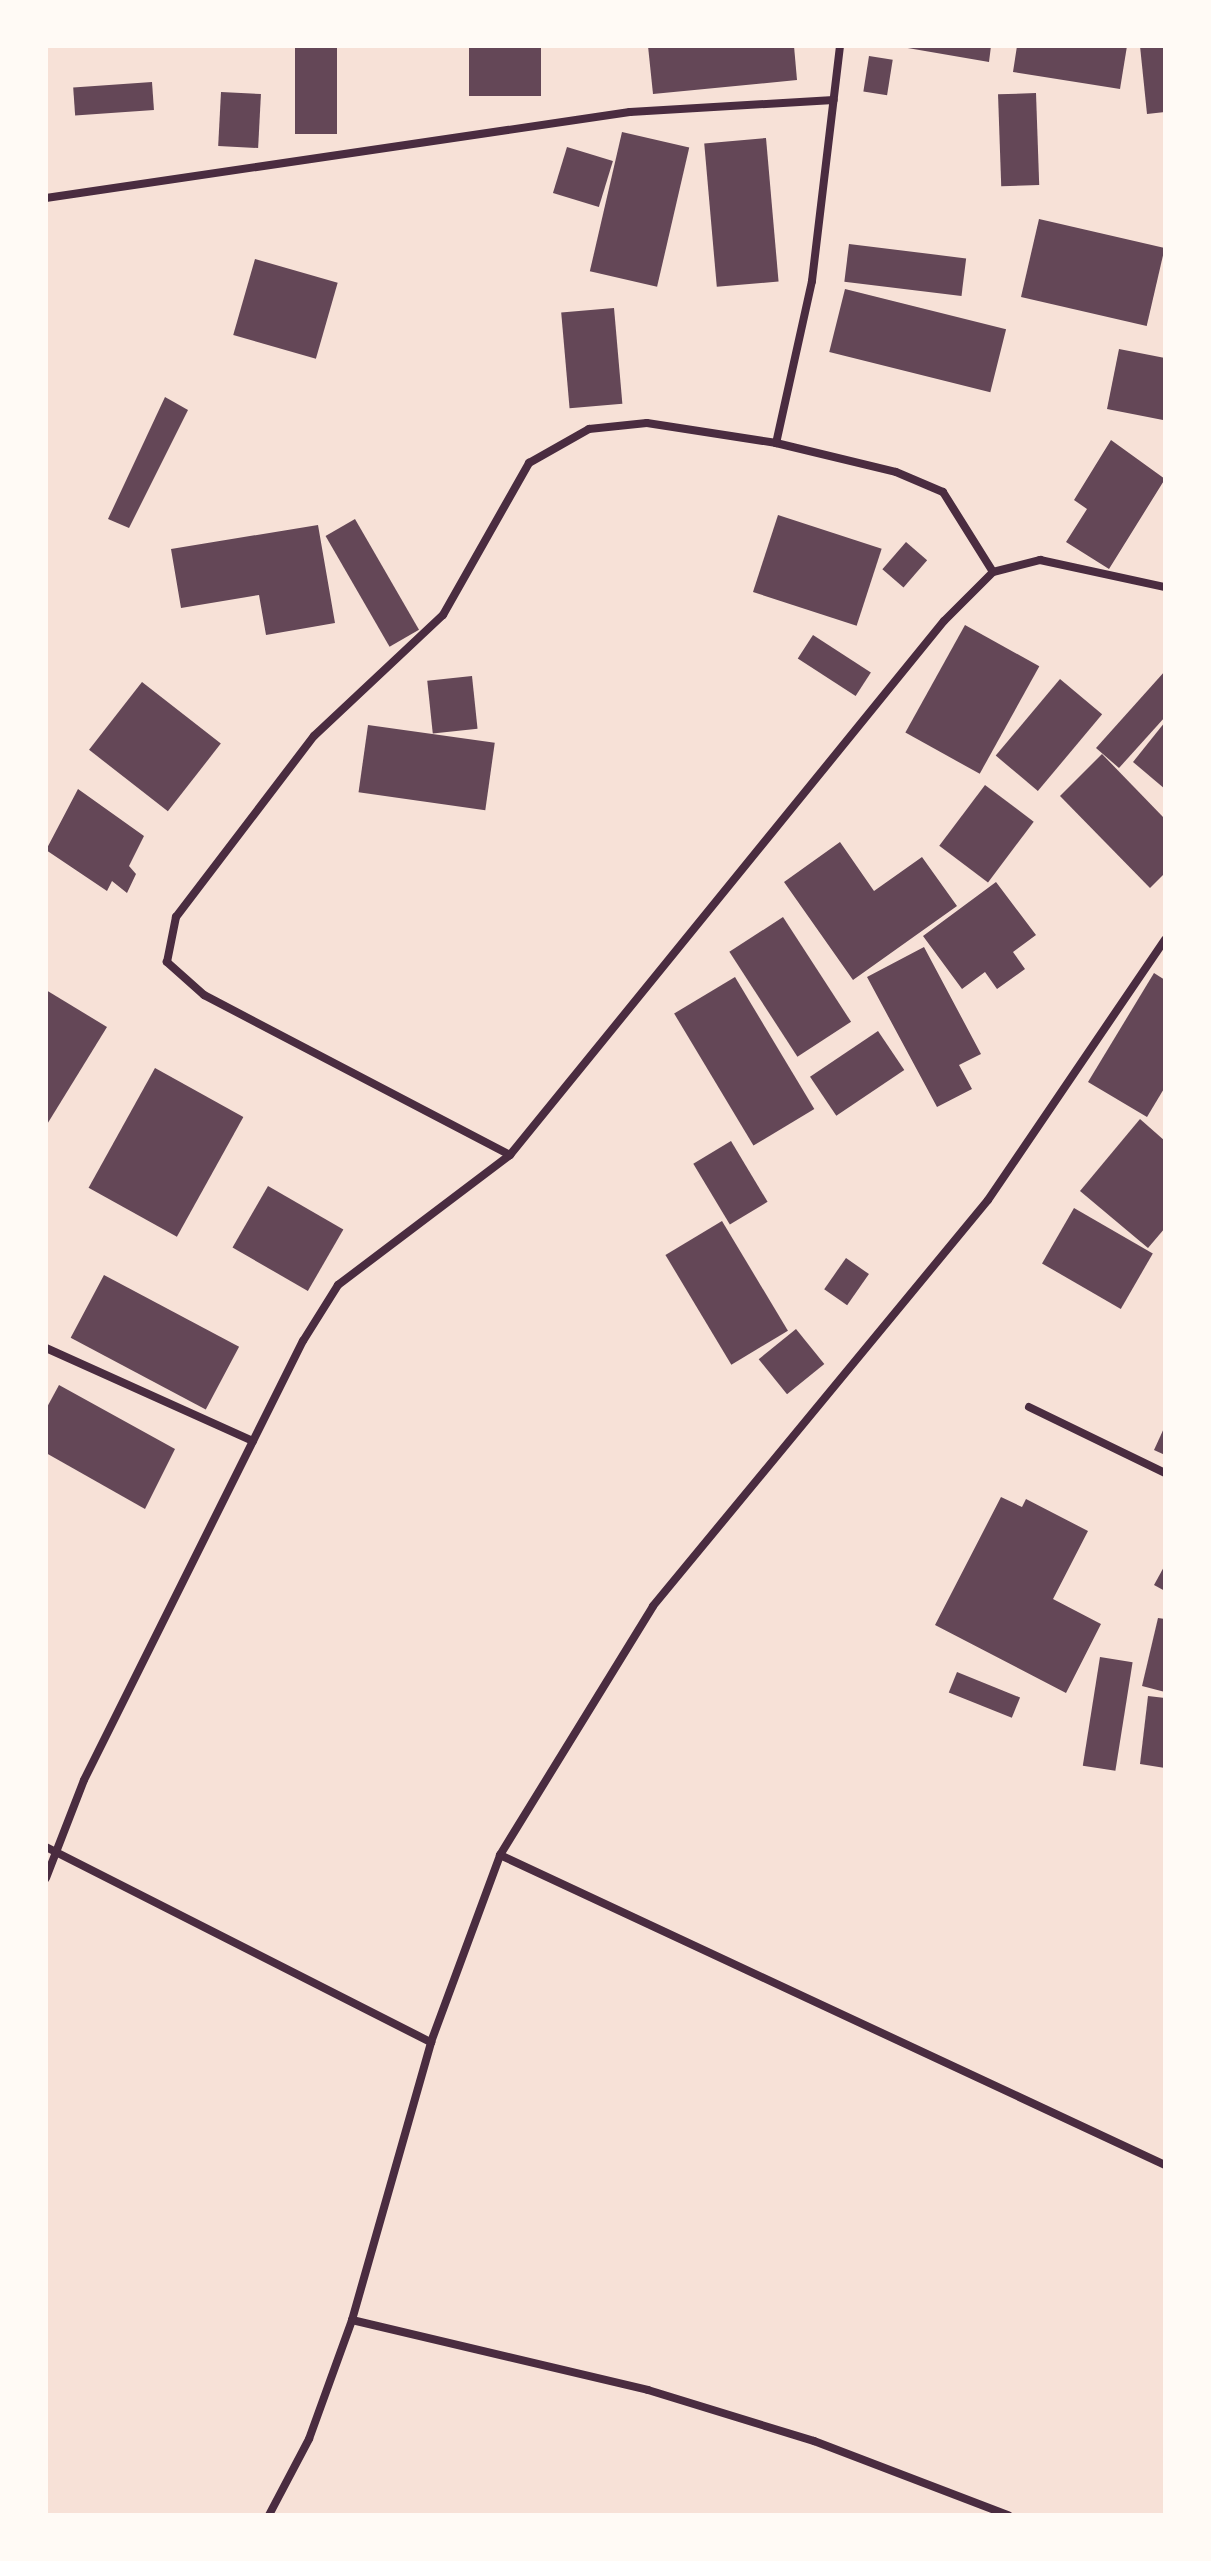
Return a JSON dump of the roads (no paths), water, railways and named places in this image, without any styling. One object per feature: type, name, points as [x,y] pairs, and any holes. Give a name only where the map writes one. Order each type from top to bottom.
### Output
[{"type":"street","points":[[776,443],[812,281],[840,46]]},
{"type":"street","points":[[46,198],[630,112],[834,100]]},
{"type":"street","points":[[510,1155],[204,995],[167,962],[176,917],[314,736],[443,615],[529,463],[589,429],[647,423],[776,443],[896,472],[943,492],[993,572]]},
{"type":"street","points":[[46,1878],[54,1855],[253,1441],[338,1285],[510,1155],[944,621],[993,572],[1040,560],[1165,587]]},
{"type":"street","points":[[269,2515],[309,2439],[352,2320],[431,2042],[500,1855],[653,1606],[988,1200],[1165,940]]},
{"type":"street","points":[[46,1348],[253,1441]]},
{"type":"street","points":[[1029,1407],[1165,1473]]},
{"type":"street","points":[[46,1847],[54,1855],[431,2042]]},
{"type":"street","points":[[500,1855],[1165,2165]]},
{"type":"street","points":[[352,2320],[648,2390],[814,2441],[1008,2515]]}]
